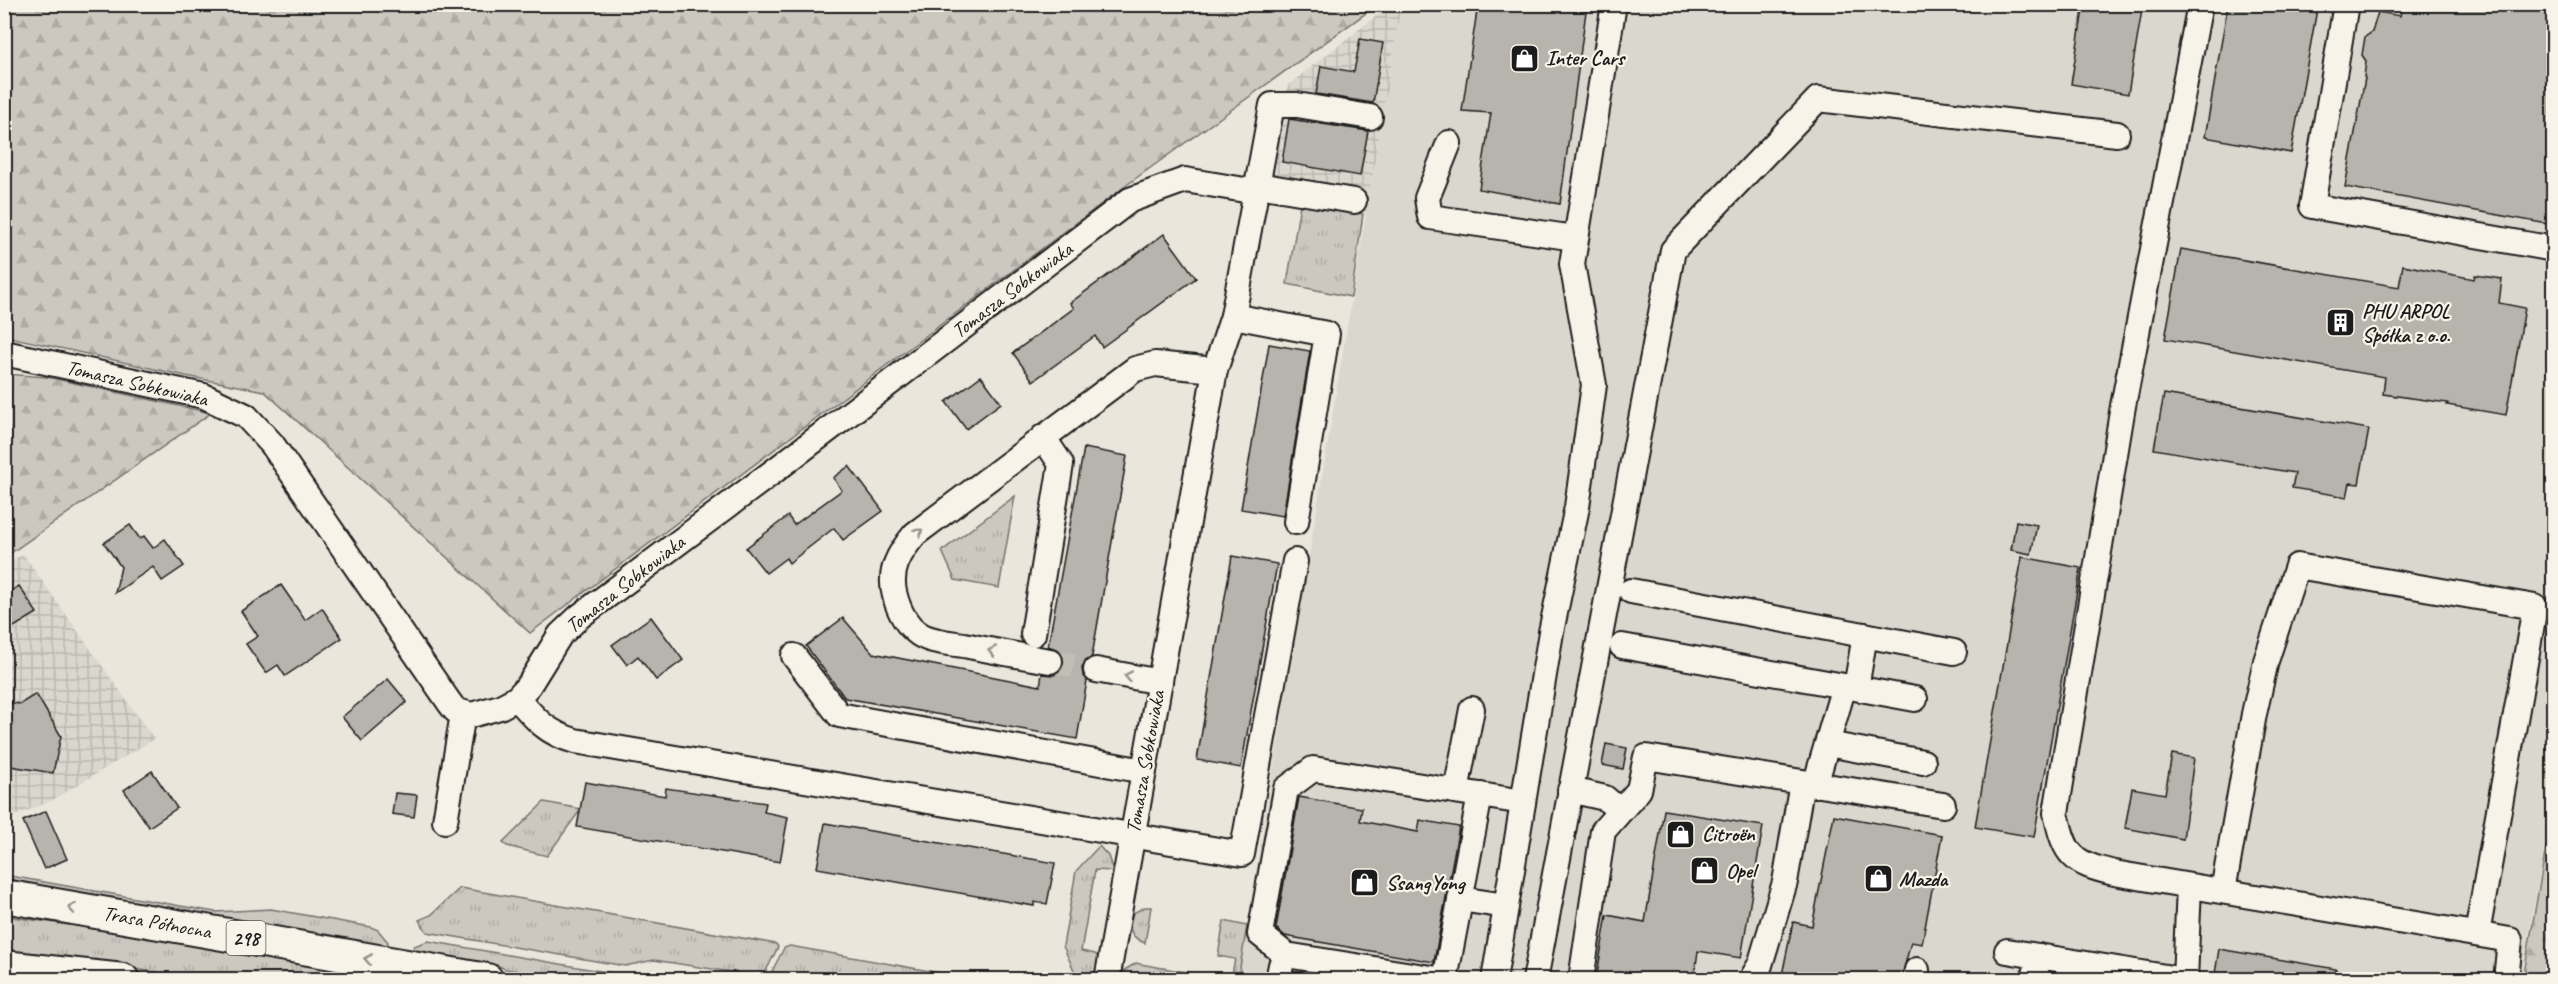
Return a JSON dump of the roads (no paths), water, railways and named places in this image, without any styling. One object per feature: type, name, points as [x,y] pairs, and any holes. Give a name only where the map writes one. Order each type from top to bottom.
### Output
[{"type":"main road","name":"Trasa Północna","points":[[4,896],[487,980]]},
{"type":"main road","points":[[4,966],[123,980]]},
{"type":"main road","points":[[20,980],[60,973]]},
{"type":"street","points":[[1494,980],[1551,632],[1577,507],[1594,385],[1572,264],[1614,4]]},
{"type":"street","points":[[2200,4],[2123,406],[2056,813],[2060,834],[2068,853],[2087,867],[2510,940],[2506,980]]},
{"type":"street","points":[[2346,4],[2312,206],[2553,249]]},
{"type":"street","points":[[1535,980],[1673,250],[1818,99],[2117,135]]},
{"type":"street","name":"Tomasza Sobkowiaka","points":[[1107,980],[1215,370],[1233,316],[1272,105],[1297,105],[1370,117]]},
{"type":"street","points":[[1449,143],[1427,198],[1430,217],[1575,238]]},
{"type":"street","name":"Tomasza Sobkowiaka","points":[[4,353],[204,396],[246,416],[272,444],[449,702],[463,714],[479,714],[500,708],[517,698],[529,685],[560,635],[580,616],[1130,200],[1185,180],[1257,189]]},
{"type":"street","points":[[1257,189],[1354,201]]},
{"type":"street","points":[[1233,316],[1327,334],[1296,522]]},
{"type":"street","points":[[1050,661],[939,641],[920,635],[906,622],[897,605],[893,587],[893,570],[901,551],[915,534],[1135,369],[1155,364],[1215,370]]},
{"type":"street","points":[[1033,634],[1061,464],[1043,437]]},
{"type":"street","points":[[517,698],[541,724],[556,735],[575,741],[1242,854],[1295,561]]},
{"type":"street","points":[[2223,891],[2254,714],[2266,661],[2297,566],[2535,607],[2477,934]]},
{"type":"street","points":[[1631,591],[1954,652]]},
{"type":"street","points":[[1751,980],[1760,965],[1785,882],[1809,783],[1828,744],[1850,687],[1865,635]]},
{"type":"street","points":[[1622,646],[1915,699]]},
{"type":"street","points":[[794,656],[839,715],[1144,771]]},
{"type":"street","points":[[1096,670],[1160,682]]},
{"type":"street","points":[[1456,791],[1472,709]]},
{"type":"street","points":[[445,821],[463,714]]},
{"type":"street","points":[[1828,744],[1923,762]]},
{"type":"street","points":[[1581,980],[1603,831],[1639,790],[1646,757],[1943,805]]},
{"type":"street","points":[[1480,795],[1444,980],[1286,955],[1260,934],[1286,789],[1313,769],[1456,791],[1523,802]]},
{"type":"street","points":[[1570,790],[1605,798],[1620,811]]},
{"type":"street","points":[[2007,951],[2125,975],[2185,980],[2189,886]]},
{"type":"street","points":[[1460,899],[1506,906]]},
{"type":"street","points":[[1278,980],[1286,955]]},
{"type":"street","points":[[2031,980],[2035,978],[2038,956]]},
{"type":"tunnel","points":[[1050,661],[1096,670]]},
{"type":"place","name":"Inter Cars","points":[[1525,58]]},
{"type":"place","name":"PHU ARPOL Spółka z o.o.","points":[[2341,323]]},
{"type":"place","name":"Citroën","points":[[1681,834]]},
{"type":"place","name":"Opel","points":[[1705,871]]},
{"type":"place","name":"Mazda","points":[[1878,879]]},
{"type":"place","name":"SsangYong","points":[[1365,883]]}]
